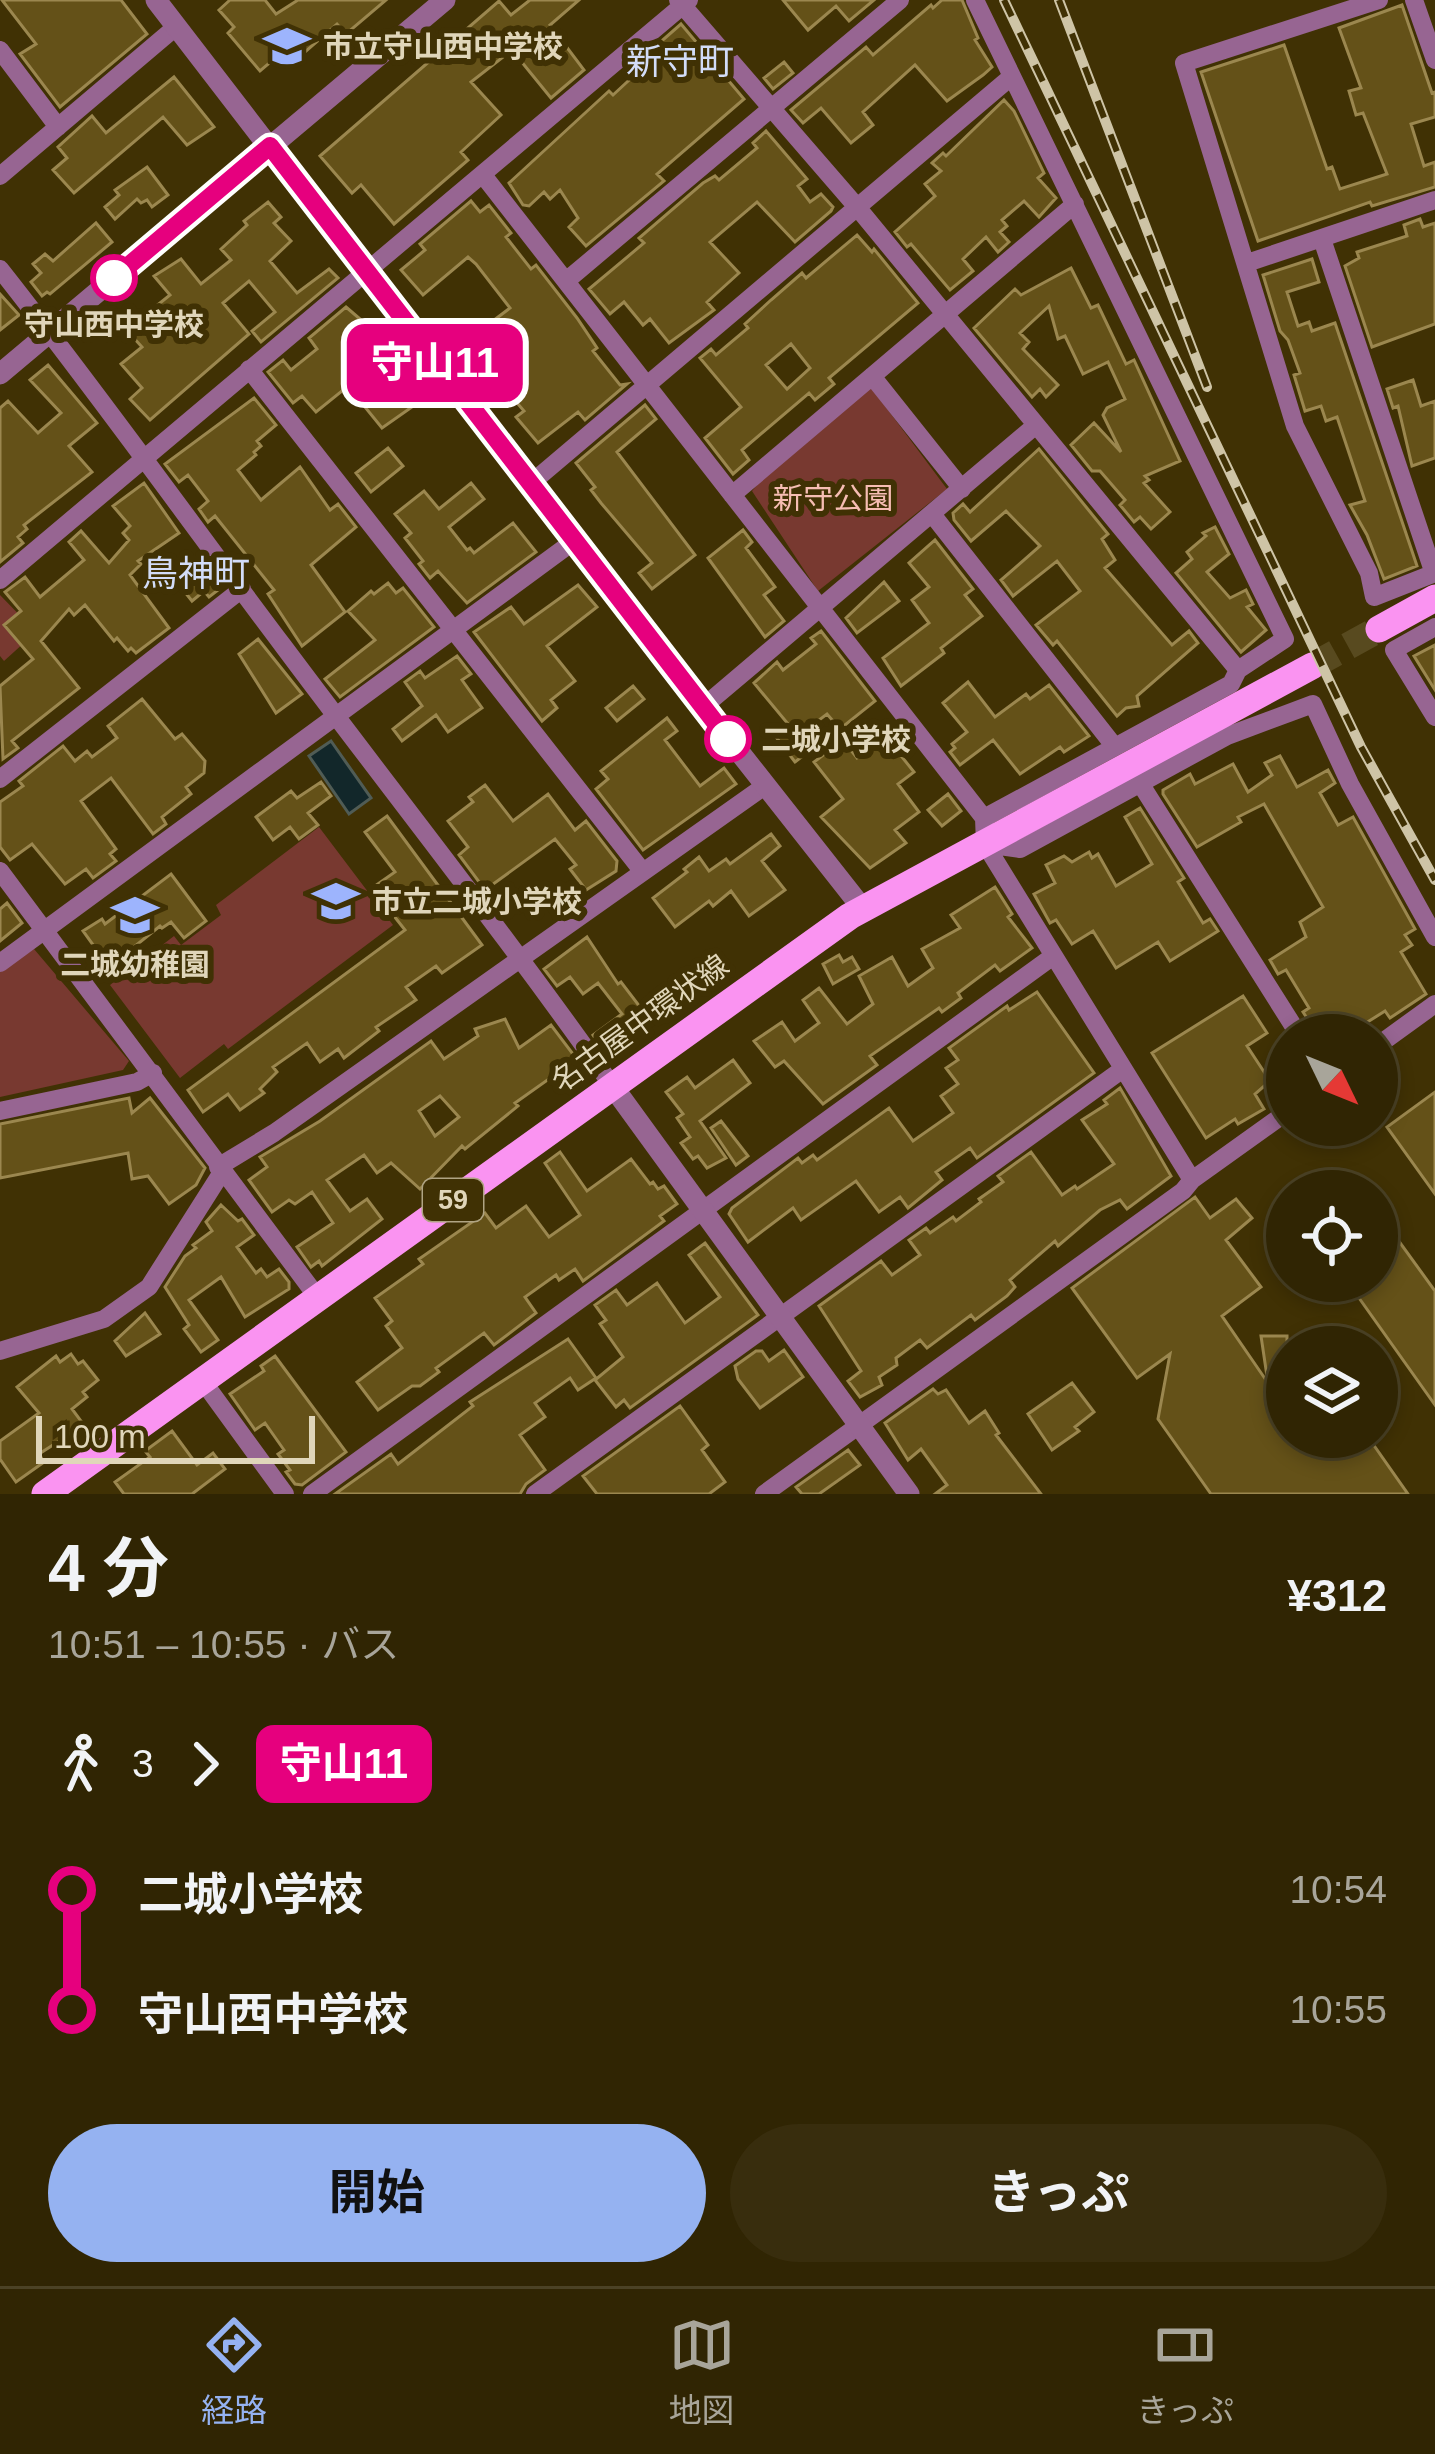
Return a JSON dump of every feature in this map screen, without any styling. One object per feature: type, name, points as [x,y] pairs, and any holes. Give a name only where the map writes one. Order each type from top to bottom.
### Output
[{"type":"main road","points":[[1379,629],[1435,598]]},
{"type":"main road","name":"名古屋中環状線","points":[[45,1494],[611,1084],[862,909],[984,831],[1312,665]]},
{"type":"street","points":[[157,0],[862,909]]},
{"type":"street","points":[[0,374],[446,0]]},
{"type":"street","points":[[976,0],[1285,639],[1238,670],[1231,684],[1114,747],[984,831]]},
{"type":"street","points":[[1322,239],[1434,574],[1375,597],[1369,573],[1294,426],[1184,63],[1379,0]]},
{"type":"street","points":[[1414,0],[1435,60]]},
{"type":"street","points":[[0,580],[684,2],[1238,670]]},
{"type":"street","points":[[566,281],[894,2]]},
{"type":"street","points":[[0,176],[177,26]]},
{"type":"street","points":[[0,50],[58,127]]},
{"type":"street","points":[[529,485],[1011,77]]},
{"type":"street","points":[[483,175],[820,607],[984,831],[1052,957],[1192,1180]]},
{"type":"street","points":[[1247,263],[1435,200]]},
{"type":"street","points":[[732,495],[1075,204]]},
{"type":"street","points":[[0,268],[146,455],[521,958],[909,1494]]},
{"type":"street","points":[[249,369],[643,872]]},
{"type":"street","points":[[872,376],[962,489]]},
{"type":"street","points":[[704,707],[1036,425]]},
{"type":"street","points":[[932,514],[1114,747]]},
{"type":"street","points":[[0,963],[574,541]]},
{"type":"street","points":[[0,778],[242,589]]},
{"type":"street","points":[[1435,627],[1394,650],[1435,717]]},
{"type":"street","points":[[984,831],[1020,849],[1227,736],[1313,704],[1435,937]]},
{"type":"street","points":[[1140,783],[1286,1014]]},
{"type":"street","points":[[0,1351],[104,1319],[149,1288],[220,1169],[766,785]]},
{"type":"street","points":[[0,871],[318,1298]]},
{"type":"street","points":[[312,1494],[1052,957]]},
{"type":"street","points":[[1398,1031],[1435,1004]]},
{"type":"street","points":[[535,1494],[1123,1069]]},
{"type":"street","points":[[0,1111],[137,1082],[153,1073]]},
{"type":"street","points":[[764,1494],[1266,1127]]},
{"type":"street","points":[[202,1380],[285,1494]]},
{"type":"green space","name":"新守公園","points":[[870,386],[947,489],[818,591],[752,491],[773,467]]},
{"type":"green space","points":[[0,595],[36,632],[4,661],[0,656]]},
{"type":"green space","points":[[319,827],[393,925],[228,1049],[224,1044],[180,1078],[110,985],[174,936],[181,945],[221,915],[216,905]]},
{"type":"green space","points":[[34,949],[129,1061],[123,1070],[0,1097],[0,972]]},
{"type":"water","points":[[331,741],[371,798],[349,814],[309,756]]},
{"type":"building","points":[[2,0],[121,0],[147,34],[60,107],[20,54],[36,44]]},
{"type":"building","points":[[230,0],[265,0],[276,14],[298,0],[386,0],[346,34],[337,24],[297,59],[287,48],[260,71],[228,33],[234,27],[219,10]]},
{"type":"building","points":[[530,0],[579,0],[550,25],[584,70],[551,98],[512,50],[471,82],[501,115],[461,152],[468,160],[394,224],[361,185],[352,193],[320,156],[499,1],[511,15]]},
{"type":"building","points":[[783,0],[874,0],[849,21],[836,6],[808,30]]},
{"type":"building","points":[[942,0],[962,0],[975,40],[992,67],[983,75],[947,101],[915,65],[863,112],[873,125],[851,143],[821,108],[803,123],[791,110],[866,47],[873,55]]},
{"type":"building","points":[[1402,5],[1435,92],[1435,117],[1411,124],[1424,166],[1435,162],[1435,187],[1372,206],[1370,202],[1258,241],[1201,72],[1284,45],[1327,169],[1332,167],[1340,189],[1387,174],[1363,113],[1356,115],[1349,91],[1361,88],[1339,28]]},
{"type":"building","points":[[681,24],[744,99],[657,174],[664,181],[586,246],[569,227],[578,218],[560,190],[550,199],[544,192],[529,206],[523,205],[509,183],[609,91],[613,95],[654,57],[649,52]]},
{"type":"building","points":[[784,62],[793,73],[773,89],[764,78]]},
{"type":"building","points":[[174,77],[214,127],[187,145],[163,117],[74,193],[53,170],[67,158],[58,147],[92,116],[106,133]]},
{"type":"building","points":[[1004,100],[1044,173],[1038,178],[1056,198],[1039,217],[1024,201],[1002,220],[1007,226],[1000,232],[1009,242],[998,252],[986,237],[963,259],[973,271],[950,290],[895,232],[935,196],[925,184],[941,171],[932,163],[943,153],[946,156]]},
{"type":"building","points":[[766,131],[807,179],[798,186],[810,202],[821,194],[833,207],[831,211],[795,242],[757,202],[710,242],[739,273],[707,302],[714,310],[669,343],[650,319],[643,325],[624,302],[610,314],[589,289],[644,243],[639,238],[703,183],[715,176],[719,180],[757,148],[753,143]]},
{"type":"building","points":[[147,167],[168,195],[152,207],[147,200],[137,199],[115,219],[105,207],[119,195],[115,190]]},
{"type":"building","points":[[471,201],[480,212],[489,205],[511,233],[506,237],[531,269],[536,265],[577,318],[597,348],[593,351],[620,385],[627,384],[585,420],[578,412],[538,443],[516,417],[524,411],[465,342],[510,308],[476,264],[468,257],[423,295],[401,270],[425,250],[420,244]]},
{"type":"building","points":[[268,202],[281,217],[274,223],[291,241],[270,261],[297,293],[329,269],[338,278],[261,342],[252,331],[275,312],[249,281],[223,303],[249,334],[150,420],[130,399],[142,388],[121,364],[142,347],[132,336],[155,317],[150,311],[170,295],[154,276],[181,259],[201,284],[231,260],[221,249]]},
{"type":"building","points":[[1420,219],[1423,227],[1435,223],[1435,324],[1372,347],[1345,266],[1359,258],[1357,252],[1407,236],[1404,225]]},
{"type":"building","points":[[96,223],[112,242],[42,296],[31,282],[41,273],[33,264],[45,254],[53,261]]},
{"type":"building","points":[[857,235],[918,303],[829,378],[834,384],[815,400],[809,393],[742,450],[749,460],[733,474],[705,438],[741,407],[700,358],[711,349],[716,355],[802,273],[806,278]],"holes":[[[791,344],[810,368],[787,389],[766,365]]]},
{"type":"building","points":[[1312,259],[1319,282],[1287,292],[1298,326],[1309,322],[1312,331],[1335,323],[1417,566],[1384,579],[1350,505],[1365,501],[1337,417],[1326,421],[1321,406],[1305,411],[1294,375],[1300,373],[1280,331],[1263,275]]},
{"type":"building","points":[[1071,268],[1091,308],[1098,305],[1126,364],[1134,360],[1180,461],[1145,476],[1149,480],[1144,483],[1170,512],[1151,529],[1140,517],[1134,522],[1120,505],[1125,500],[1071,445],[1094,423],[1121,452],[1103,415],[1125,399],[1108,362],[1083,374],[1065,336],[1058,339],[1049,306],[1020,333],[1029,342],[1023,349],[1058,385],[1046,397],[1040,389],[1032,397],[974,328],[1015,289],[1021,295]]},
{"type":"building","points":[[0,294],[19,315],[0,330]]},
{"type":"building","points":[[346,307],[360,319],[356,322],[360,331],[380,356],[388,349],[429,395],[382,428],[348,386],[316,412],[302,396],[293,403],[268,372],[283,360],[291,370],[317,349],[309,338]]},
{"type":"building","points":[[48,365],[97,423],[69,446],[92,472],[24,525],[27,529],[18,537],[23,543],[0,562],[0,408],[8,401],[38,433],[61,413],[30,380]]},
{"type":"building","points":[[1413,380],[1421,406],[1435,401],[1435,458],[1412,466],[1398,406],[1393,408],[1387,389]]},
{"type":"building","points":[[254,398],[276,425],[257,441],[261,446],[256,455],[238,470],[261,500],[300,467],[330,510],[338,504],[356,527],[311,565],[345,612],[302,646],[268,594],[274,590],[215,516],[208,522],[199,509],[208,501],[188,475],[179,482],[165,464]]},
{"type":"building","points":[[645,405],[656,419],[617,452],[695,555],[652,589],[639,573],[652,563],[591,490],[595,487],[576,463]]},
{"type":"building","points":[[388,448],[403,466],[371,492],[356,473]]},
{"type":"building","points":[[1039,449],[1108,534],[1102,539],[1115,560],[1105,568],[1172,645],[1189,631],[1198,643],[1137,696],[1139,706],[1117,716],[1057,641],[1053,645],[1036,625],[1080,591],[1057,561],[1013,596],[1001,580],[1040,546],[1006,511],[971,541],[954,520],[953,513],[963,504],[970,512]]},
{"type":"building","points":[[144,483],[179,533],[138,561],[141,564],[130,575],[169,628],[136,653],[117,638],[114,641],[85,605],[74,615],[69,609],[41,641],[79,688],[12,741],[18,748],[3,759],[0,686],[33,659],[4,625],[21,611],[5,592],[25,577],[40,597],[84,560],[69,542],[81,531],[109,563],[129,540],[123,533],[130,526],[113,506]]},
{"type":"building","points":[[471,483],[484,499],[449,527],[467,550],[474,553],[513,523],[536,552],[467,603],[438,571],[430,578],[405,538],[411,533],[395,514],[424,491],[439,509]]},
{"type":"building","points":[[1215,527],[1229,554],[1207,572],[1230,598],[1246,590],[1253,604],[1247,607],[1266,630],[1241,652],[1176,573],[1192,559],[1187,552],[1206,536],[1203,533]]},
{"type":"building","points":[[743,530],[752,542],[746,548],[775,587],[764,595],[784,621],[765,637],[708,558]]},
{"type":"building","points":[[935,540],[973,589],[965,595],[982,616],[901,686],[883,658],[929,623],[912,600],[929,587],[909,563]]},
{"type":"building","points":[[203,562],[222,587],[209,597],[204,591],[192,601],[177,582]]},
{"type":"building","points":[[884,582],[899,601],[857,633],[846,618]]},
{"type":"building","points":[[388,583],[396,593],[403,588],[434,627],[340,697],[325,679],[375,640],[348,611]]},
{"type":"building","points":[[578,585],[597,607],[547,646],[575,681],[551,700],[557,708],[542,721],[474,632],[511,607],[524,624]]},
{"type":"building","points":[[821,631],[875,701],[840,729],[827,714],[798,736],[754,683],[777,662],[783,670],[816,644],[811,638]]},
{"type":"building","points":[[258,639],[302,694],[276,713],[239,654]]},
{"type":"building","points":[[1435,645],[1435,690],[1414,656]]},
{"type":"building","points":[[457,656],[471,674],[462,680],[482,708],[448,732],[436,715],[402,741],[393,729],[422,706],[405,682],[420,671],[425,678]]},
{"type":"building","points":[[968,682],[995,717],[1026,694],[1030,699],[1049,685],[1089,736],[1064,752],[1060,747],[1020,774],[993,740],[960,765],[950,752],[955,748],[952,744],[967,732],[943,703]]},
{"type":"building","points":[[633,686],[644,699],[617,721],[606,708]]},
{"type":"building","points":[[142,699],[175,739],[182,734],[205,761],[204,773],[186,787],[191,794],[162,817],[166,824],[153,834],[111,778],[81,801],[116,849],[110,854],[116,861],[93,878],[86,869],[65,884],[32,844],[10,860],[0,847],[0,802],[63,746],[75,761],[87,751],[92,757],[117,738],[108,726]]},
{"type":"building","points":[[667,718],[677,731],[665,740],[700,786],[724,768],[736,784],[643,850],[596,789],[608,779],[601,771]]},
{"type":"building","points":[[789,727],[808,752],[795,762],[776,737]]},
{"type":"building","points":[[886,737],[914,772],[898,784],[919,812],[895,830],[906,843],[870,868],[821,817],[843,799],[814,762],[843,740],[857,758]]},
{"type":"building","points":[[1280,756],[1297,787],[1328,770],[1335,783],[1320,793],[1338,825],[1353,817],[1415,929],[1405,935],[1412,945],[1401,952],[1426,994],[1396,1014],[1304,1014],[1309,1008],[1286,970],[1278,974],[1270,960],[1306,937],[1300,922],[1323,907],[1264,804],[1197,847],[1163,794],[1190,774],[1195,784],[1233,764],[1248,792],[1272,775],[1265,763]]},
{"type":"building","points":[[321,782],[331,796],[308,813],[318,825],[299,839],[290,827],[273,840],[256,817],[291,791],[297,798]]},
{"type":"building","points":[[485,785],[513,821],[548,794],[575,830],[586,821],[617,861],[616,871],[586,890],[570,869],[576,865],[555,839],[485,890],[459,855],[468,847],[448,821],[473,802],[469,797]]},
{"type":"building","points":[[948,794],[961,811],[942,826],[928,810]]},
{"type":"building","points":[[1140,808],[1184,878],[1178,882],[1203,923],[1210,919],[1218,931],[1170,961],[1158,942],[1116,968],[1093,931],[1072,944],[1056,920],[1050,923],[1034,894],[1055,883],[1046,865],[1064,856],[1072,862],[1089,852],[1092,858],[1098,854],[1116,886],[1152,864],[1125,817]]},
{"type":"building","points":[[387,816],[482,945],[442,973],[436,966],[406,987],[416,1000],[376,1027],[379,1031],[344,1058],[338,1049],[320,1062],[307,1043],[273,1067],[277,1072],[260,1089],[264,1093],[240,1110],[228,1094],[203,1112],[188,1090],[405,930],[372,888],[395,872],[365,832]]},
{"type":"building","points":[[771,834],[780,846],[762,861],[785,890],[749,916],[731,891],[675,927],[653,898],[699,857],[709,871],[726,859],[730,864]]},
{"type":"building","points":[[171,874],[206,921],[184,938],[171,922],[160,926],[109,967],[83,931],[102,919],[105,924]]},
{"type":"building","points":[[995,887],[1012,914],[1008,917],[1032,948],[1000,971],[995,965],[942,1012],[939,1008],[870,1056],[877,1065],[823,1104],[784,1061],[775,1067],[754,1041],[782,1022],[795,1041],[819,1023],[803,1000],[819,988],[847,1024],[873,1004],[859,976],[892,957],[908,986],[933,968],[922,949],[960,928],[951,915]]},
{"type":"building","points":[[7,903],[22,923],[0,941],[0,909]]},
{"type":"building","points":[[587,937],[618,984],[650,1020],[607,1055],[593,1035],[622,1014],[598,983],[583,994],[570,977],[557,986],[544,969]]},
{"type":"building","points":[[839,955],[843,962],[852,957],[859,969],[833,984],[823,964]]},
{"type":"building","points":[[1037,992],[1094,1073],[977,1158],[970,1148],[936,1172],[942,1180],[908,1208],[900,1197],[879,1212],[856,1181],[801,1220],[793,1208],[748,1242],[729,1214],[732,1208],[798,1158],[802,1163],[813,1155],[817,1160],[889,1108],[913,1141],[953,1113],[941,1096],[958,1084],[946,1068],[958,1060],[949,1048],[1007,1006],[1009,1010]]},
{"type":"building","points":[[1243,996],[1266,1031],[1247,1046],[1266,1075],[1266,1084],[1255,1094],[1264,1109],[1238,1124],[1235,1119],[1206,1138],[1152,1053]]},
{"type":"building","points":[[505,1019],[519,1048],[551,1025],[585,1070],[569,1082],[562,1073],[553,1076],[515,1103],[518,1106],[465,1149],[462,1146],[420,1189],[391,1163],[377,1173],[364,1155],[327,1180],[350,1211],[367,1199],[382,1219],[322,1266],[319,1261],[311,1267],[297,1247],[333,1223],[312,1192],[272,1212],[249,1180],[267,1167],[260,1157],[320,1121],[431,1041],[444,1059],[478,1036],[475,1029]],"holes":[[[440,1096],[459,1117],[435,1136],[419,1111]]]},
{"type":"building","points":[[733,1060],[750,1083],[700,1121],[726,1158],[707,1168],[681,1143],[690,1137],[677,1118],[683,1114],[666,1092],[687,1077],[695,1088]]},
{"type":"building","points":[[1120,1088],[1171,1176],[1127,1209],[1120,1200],[1100,1210],[1058,1246],[1055,1241],[1010,1280],[1015,1287],[1007,1296],[975,1320],[971,1315],[927,1348],[920,1340],[879,1377],[882,1385],[860,1397],[848,1381],[861,1371],[819,1306],[881,1261],[892,1275],[920,1255],[909,1240],[953,1217],[956,1221],[1003,1182],[998,1176],[1031,1152],[1062,1195],[1114,1164],[1082,1120],[1107,1104],[1104,1100]]},
{"type":"building","points":[[1435,1092],[1435,1194],[1398,1142],[1398,1119]]},
{"type":"building","points":[[129,1098],[132,1113],[150,1098],[205,1168],[196,1185],[169,1204],[148,1176],[132,1179],[128,1153],[0,1178],[0,1124]]},
{"type":"building","points":[[721,1121],[748,1156],[736,1165],[711,1128]]},
{"type":"building","points":[[560,1152],[587,1191],[631,1159],[650,1184],[658,1189],[664,1186],[677,1204],[660,1216],[664,1221],[583,1281],[575,1269],[559,1280],[556,1275],[525,1297],[536,1313],[494,1345],[484,1333],[436,1368],[439,1372],[420,1386],[412,1386],[378,1410],[357,1382],[402,1348],[386,1326],[392,1321],[375,1298],[423,1264],[419,1259],[485,1213],[496,1228],[526,1206],[549,1237],[580,1215],[545,1163]]},
{"type":"building","points":[[1195,1197],[1210,1218],[1236,1199],[1252,1218],[1226,1240],[1261,1287],[1222,1316],[1266,1380],[1266,1458],[1383,1458],[1408,1494],[1211,1494],[1158,1419],[1170,1354],[1137,1378],[1072,1288]]},
{"type":"building","points":[[221,1205],[238,1221],[242,1219],[254,1235],[237,1247],[256,1273],[261,1269],[267,1277],[279,1269],[289,1289],[245,1317],[221,1277],[189,1300],[218,1340],[201,1352],[184,1329],[189,1325],[165,1287],[185,1256],[196,1248],[193,1245],[212,1231],[206,1222]]},
{"type":"building","points":[[1398,1240],[1435,1291],[1435,1405],[1398,1353],[1398,1326],[1379,1326],[1362,1302],[1398,1302]]},
{"type":"building","points":[[705,1243],[758,1315],[630,1408],[624,1400],[616,1407],[595,1380],[623,1357],[600,1324],[606,1320],[595,1305],[616,1290],[627,1305],[657,1283],[685,1323],[720,1297],[689,1255]]},
{"type":"building","points":[[145,1313],[160,1334],[126,1356],[115,1341]]},
{"type":"building","points":[[568,1339],[596,1378],[578,1390],[570,1378],[535,1403],[545,1417],[520,1435],[545,1470],[520,1494],[335,1494],[391,1454],[398,1464],[473,1406],[470,1402]]},
{"type":"building","points":[[784,1350],[803,1377],[760,1408],[738,1379],[735,1366],[756,1351],[762,1351],[769,1361]]},
{"type":"building","points":[[71,1354],[98,1380],[72,1409],[84,1425],[39,1454],[44,1462],[16,1482],[0,1459],[0,1441],[39,1413],[17,1387],[56,1356],[60,1362]]},
{"type":"building","points":[[275,1356],[346,1452],[302,1485],[295,1484],[286,1472],[290,1470],[278,1454],[284,1450],[265,1423],[255,1430],[230,1394],[264,1371],[261,1366]]},
{"type":"building","points":[[1072,1383],[1094,1412],[1075,1427],[1079,1431],[1052,1450],[1028,1414]]},
{"type":"building","points":[[933,1389],[938,1394],[946,1390],[969,1423],[985,1411],[996,1435],[1041,1494],[935,1494],[947,1485],[921,1449],[908,1460],[885,1423]]},
{"type":"building","points":[[680,1406],[708,1445],[702,1450],[725,1482],[709,1494],[597,1494],[583,1476]]},
{"type":"building","points":[[172,1431],[197,1465],[213,1453],[225,1469],[192,1494],[124,1494],[115,1482],[150,1457],[145,1451]]},
{"type":"building","points":[[848,1450],[860,1465],[819,1494],[802,1494],[796,1487]]},
{"type":"tunnel","points":[[1312,666],[1379,629]]},
{"type":"railway","points":[[1004,0],[1361,747],[1435,880]]},
{"type":"railway","points":[[1059,0],[1207,387]]},
{"type":"bus line","name":"守山11","points":[[114,278],[270,146],[728,739]]},
{"type":"place","name":"市立守山西中学校","points":[[287,46]]},
{"type":"place","name":"守山西中学校","points":[[114,278]]},
{"type":"place","name":"二城小学校","points":[[728,739]]},
{"type":"place","name":"市立二城小学校","points":[[336,901]]},
{"type":"place","name":"二城幼稚園","points":[[135,915]]},
{"type":"district","name":"新守町","points":[[680,61]]},
{"type":"district","name":"鳥神町","points":[[196,573]]}]
